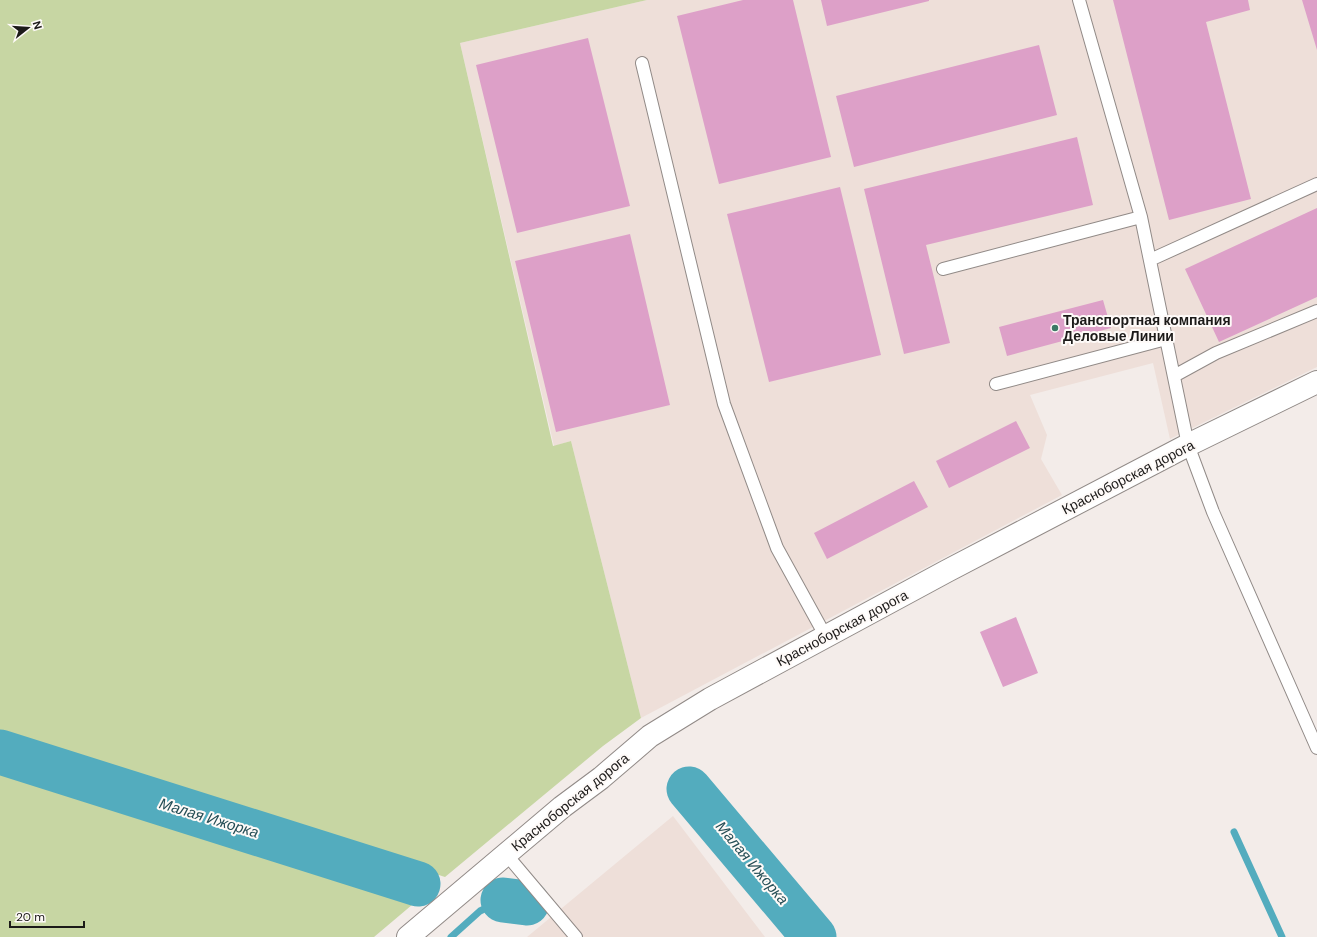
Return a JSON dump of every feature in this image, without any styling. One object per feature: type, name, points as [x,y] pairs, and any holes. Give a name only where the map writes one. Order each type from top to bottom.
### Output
[{"type":"street","name":"Красноборская дорога","points":[[408,937],[562,807],[601,778],[650,736],[710,699],[947,571],[1188,445],[1317,382]]},
{"type":"lane","points":[[1079,0],[1141,217],[1188,445],[1213,512],[1317,748]]},
{"type":"lane","points":[[642,63],[724,404],[777,548],[826,637]]},
{"type":"lane","points":[[1150,260],[1317,184]]},
{"type":"lane","points":[[943,269],[1141,217]]},
{"type":"lane","points":[[1174,376],[1216,353],[1317,311]]},
{"type":"lane","points":[[996,384],[1166,339]]},
{"type":"lane","points":[[506,854],[576,937]]},
{"type":"shaded area","points":[[647,0],[1317,0],[1317,367],[1170,439],[1153,363],[1030,395],[1047,435],[1041,459],[1062,495],[641,718],[571,441],[554,446],[460,43]]},
{"type":"shaded area","points":[[673,816],[765,937],[527,937],[568,903]]},
{"type":"green space","points":[[0,0],[647,0],[460,43],[553,446],[571,441],[641,718],[603,746],[445,877],[0,733]]},
{"type":"green space","points":[[0,765],[419,899],[374,937],[0,937]]},
{"type":"building","points":[[743,0],[793,0],[831,157],[719,184],[677,16]]},
{"type":"building","points":[[821,0],[929,0],[929,1],[827,26]]},
{"type":"building","points":[[1113,0],[1248,0],[1250,10],[1206,22],[1251,199],[1169,220]]},
{"type":"building","points":[[1302,0],[1317,0],[1317,50]]},
{"type":"building","points":[[588,38],[630,206],[517,233],[476,65]]},
{"type":"building","points":[[1039,45],[1057,115],[854,167],[836,96]]},
{"type":"building","points":[[1077,137],[1093,205],[926,245],[950,343],[904,354],[864,189]]},
{"type":"building","points":[[840,187],[881,355],[769,382],[727,214]]},
{"type":"building","points":[[1317,208],[1317,297],[1219,342],[1185,269]]},
{"type":"building","points":[[630,234],[670,405],[556,432],[515,261]]},
{"type":"building","name":"Транспортная компания Деловые Линии","points":[[1103,300],[1111,328],[1007,356],[999,327]]},
{"type":"building","points":[[1016,421],[1030,448],[949,488],[936,461]]},
{"type":"building","points":[[914,481],[928,507],[827,559],[814,533]]},
{"type":"building","points":[[1016,617],[1038,673],[1003,687],[980,632]]},
{"type":"waterway","name":"Малая Ижорка","points":[[0,752],[418,884]]},
{"type":"waterway","name":"Малая Ижорка","points":[[689,789],[814,937]]},
{"type":"waterway","points":[[1234,832],[1282,937]]},
{"type":"waterway","points":[[451,937],[480,911],[503,900]]},
{"type":"waterway","name":"Малая Ижорка","points":[[503,900],[527,903]]},
{"type":"place","name":"Транспортная компания Деловые Линии","points":[[1055,328]]}]
